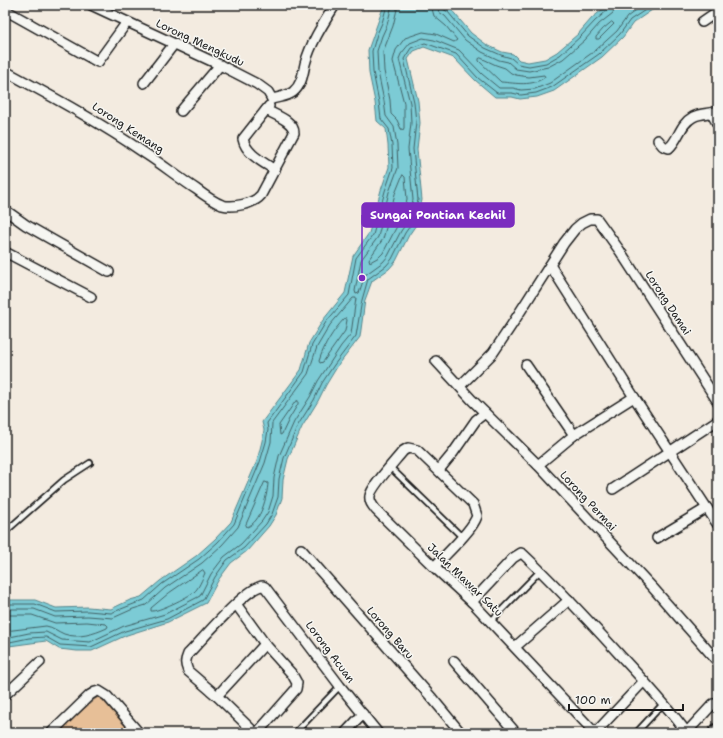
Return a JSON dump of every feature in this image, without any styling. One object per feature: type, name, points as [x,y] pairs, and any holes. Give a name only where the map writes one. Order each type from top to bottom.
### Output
[{"type":"main road","points":[[715,733],[718,730]]},
{"type":"street","name":"Lorong Mengkudu","points":[[90,5],[220,65],[263,88],[268,92],[272,99]]},
{"type":"street","points":[[266,110],[292,125],[294,130],[294,133],[275,170],[254,155],[245,145],[243,139],[266,110],[272,99],[291,94],[298,86],[302,79],[305,63],[312,44],[318,31],[335,5]]},
{"type":"street","points":[[5,10],[98,62],[127,22]]},
{"type":"street","points":[[702,22],[718,11]]},
{"type":"street","points":[[144,83],[174,44]]},
{"type":"street","points":[[181,111],[220,65]]},
{"type":"street","name":"Lorong Kemang","points":[[5,71],[99,123],[148,155],[210,199],[223,205],[249,203],[258,199],[275,170]]},
{"type":"street","points":[[658,140],[663,146],[669,148],[674,143],[687,121],[699,115],[715,113],[718,125]]},
{"type":"street","points":[[5,210],[26,225],[109,272]]},
{"type":"street","name":"Lorong Damai","points":[[550,265],[575,229],[590,219],[597,219],[620,251],[718,402]]},
{"type":"street","points":[[5,252],[91,297]]},
{"type":"street","points":[[460,386],[493,353],[550,265],[718,525]]},
{"type":"street","name":"Lorong Permai","points":[[436,361],[538,464],[648,583],[718,662]]},
{"type":"street","points":[[526,365],[574,435]]},
{"type":"street","points":[[538,464],[574,435],[634,397]]},
{"type":"street","points":[[434,567],[462,537],[476,520],[477,516],[473,504],[440,470],[476,420],[486,413]]},
{"type":"street","points":[[613,489],[718,420]]},
{"type":"street","name":"Jalan Mawar Satu","points":[[440,470],[418,450],[408,448],[403,451],[372,490],[370,499],[376,510],[472,602],[595,733]]},
{"type":"street","points":[[658,538],[707,508]]},
{"type":"street","name":"Lorong Baru","points":[[301,549],[461,733]]},
{"type":"street","points":[[472,602],[517,554],[523,554],[569,600],[644,681],[680,722],[686,733],[713,704],[718,706]]},
{"type":"street","name":"Lorong Acuan","points":[[236,604],[255,588],[263,586],[270,593],[340,686],[378,733]]},
{"type":"street","points":[[515,647],[569,600]]},
{"type":"street","points":[[236,604],[265,644],[296,679],[297,686],[256,733],[218,696],[192,676],[186,666],[186,660],[188,654],[236,604]]},
{"type":"street","points":[[218,696],[265,644]]},
{"type":"street","points":[[454,661],[516,733]]},
{"type":"street","points":[[5,695],[40,662]]},
{"type":"street","points":[[595,733],[644,681]]},
{"type":"street","points":[[51,733],[90,695],[99,691],[107,696],[139,733]]},
{"type":"street","points":[[345,733],[363,714]]},
{"type":"lane","points":[[5,532],[64,480],[90,463]]},
{"type":"lane","points":[[390,467],[462,537]]},
{"type":"lane","points":[[490,621],[540,571]]},
{"type":"lane","points":[[295,733],[340,686]]},
{"type":"lane","points":[[636,733],[663,704]]},
{"type":"water","points":[[384,5],[442,5],[450,8],[471,33],[487,45],[502,52],[513,54],[519,60],[528,62],[545,59],[557,52],[578,34],[592,18],[608,5],[665,5],[652,10],[633,23],[623,37],[602,57],[554,91],[537,97],[520,99],[512,97],[495,97],[475,80],[454,58],[424,47],[414,51],[408,59],[418,101],[420,123],[417,149],[422,200],[416,225],[409,235],[396,261],[389,269],[372,281],[365,300],[360,337],[337,367],[302,427],[288,459],[283,480],[282,498],[276,515],[269,526],[247,551],[231,563],[219,579],[206,603],[168,622],[127,635],[92,651],[59,649],[46,641],[9,646],[5,648],[5,600],[35,600],[56,608],[88,607],[111,609],[130,600],[141,597],[160,581],[196,556],[231,522],[257,461],[264,430],[262,422],[301,370],[309,343],[323,320],[345,293],[353,256],[369,233],[389,167],[386,129],[377,121],[369,73],[368,50]]},
{"type":"building","points":[[99,696],[131,733],[56,733]]},
{"type":"place","name":"Sungai Pontian Kechil","points":[[362,278]]}]
